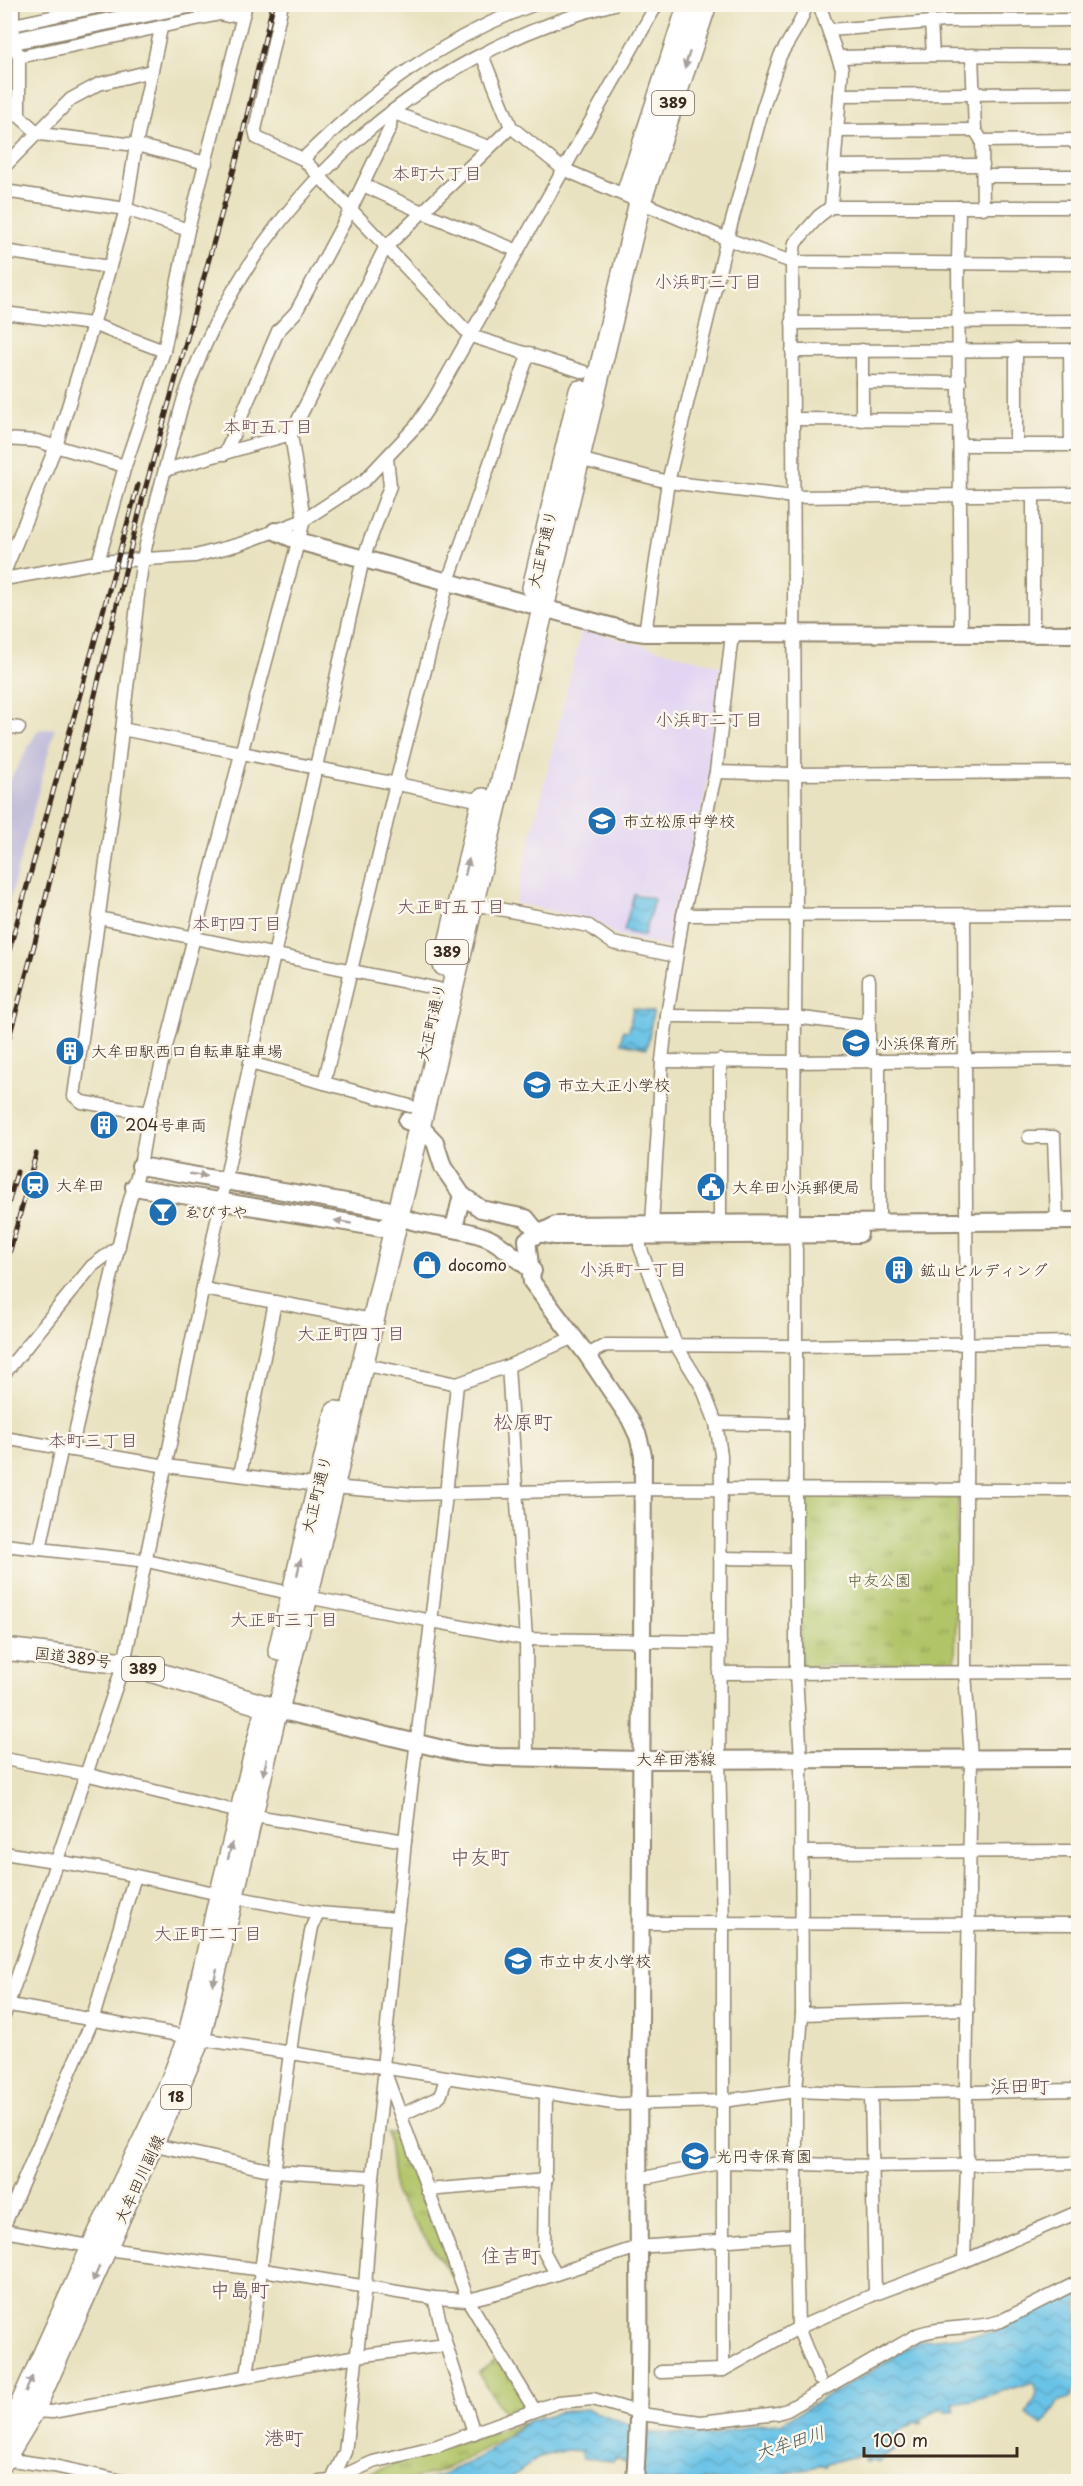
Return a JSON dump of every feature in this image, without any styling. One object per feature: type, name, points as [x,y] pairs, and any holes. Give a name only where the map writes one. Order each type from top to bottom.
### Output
[{"type":"highway","name":"389","points":[[633,200],[689,4]]},
{"type":"highway","name":"389","points":[[633,200],[706,4]]},
{"type":"highway","name":"大正町通り","points":[[272,1708],[412,1117],[537,605],[585,372],[633,200]]},
{"type":"highway","name":"大正町通り","points":[[412,1117],[439,988],[466,903],[482,801],[579,459],[633,200]]},
{"type":"highway","name":"大正町通り","points":[[326,1486],[362,1364],[366,1318]]},
{"type":"highway","name":"国道389号","points":[[4,1649],[124,1663],[272,1708]]},
{"type":"main road","name":"大牟田川副線","points":[[5,2460],[11,2423],[99,2248],[155,2145],[194,2038],[272,1708]]},
{"type":"main road","name":"大牟田川副線","points":[[5,2460],[35,2411],[99,2248],[167,2088],[194,2038]]},
{"type":"street","points":[[13,4],[12,41],[19,116]]},
{"type":"street","points":[[12,41],[112,4]]},
{"type":"street","points":[[4,573],[56,446],[126,209],[136,145],[166,4]]},
{"type":"street","points":[[12,41],[193,4]]},
{"type":"street","points":[[282,4],[255,130],[257,138],[303,159],[471,336],[585,372]]},
{"type":"street","points":[[303,159],[345,117],[409,68],[515,8],[535,4]]},
{"type":"street","points":[[149,1113],[82,1102],[74,1096],[99,918],[143,560],[186,394],[221,311],[268,238],[318,176],[348,147],[391,112],[434,82],[482,55],[546,25],[615,4]]},
{"type":"street","points":[[4,579],[98,562],[195,556],[240,544],[304,520],[365,480],[416,426],[471,336],[657,4]]},
{"type":"street","points":[[645,633],[668,482],[727,239],[763,108],[780,56],[800,22],[807,4]]},
{"type":"street","points":[[819,4],[842,69],[831,207]]},
{"type":"street","points":[[12,41],[162,27],[220,14],[228,16],[245,9]]},
{"type":"street","points":[[98,562],[125,466],[164,351],[188,230],[245,9]]},
{"type":"street","points":[[829,30],[931,22],[1078,20]]},
{"type":"street","points":[[931,22],[933,54]]},
{"type":"street","points":[[839,57],[933,54],[1078,56]]},
{"type":"street","points":[[482,55],[511,127],[563,170],[727,239],[792,262],[1078,264]]},
{"type":"street","points":[[972,55],[983,171],[983,208]]},
{"type":"street","points":[[4,167],[71,99],[99,84],[151,71]]},
{"type":"street","points":[[840,94],[1078,93]]},
{"type":"street","points":[[391,112],[489,147]]},
{"type":"street","points":[[225,454],[278,331],[296,312],[350,211],[390,128],[391,112]]},
{"type":"street","points":[[4,113],[19,116],[39,134],[136,145],[206,163]]},
{"type":"street","points":[[40,1549],[140,1166],[149,1113],[241,754],[304,520],[291,434],[385,248],[511,127]]},
{"type":"street","points":[[837,131],[1071,140],[1078,146]]},
{"type":"street","points":[[834,166],[1078,176]]},
{"type":"street","points":[[363,184],[422,212],[518,251]]},
{"type":"street","points":[[4,191],[126,209],[188,230]]},
{"type":"street","points":[[819,2379],[798,2328],[796,2235],[796,2091],[802,2014],[802,1852],[801,1760],[796,1674],[793,1062],[796,916],[792,633],[794,497],[792,262],[795,243],[819,216],[831,207],[1078,207]]},
{"type":"street","points":[[959,207],[961,634]]},
{"type":"street","points":[[4,251],[109,267]]},
{"type":"street","points":[[4,313],[92,324],[164,351]]},
{"type":"street","points":[[792,323],[1078,321]]},
{"type":"street","points":[[792,351],[960,348],[1074,350],[1075,445],[960,445]]},
{"type":"street","points":[[1016,349],[1016,445]]},
{"type":"street","points":[[862,350],[862,420]]},
{"type":"street","points":[[324,1083],[396,783],[448,581],[529,353]]},
{"type":"street","points":[[862,382],[960,383]]},
{"type":"street","points":[[793,419],[960,420]]},
{"type":"street","points":[[165,470],[291,434]]},
{"type":"street","points":[[4,439],[37,441],[125,466]]},
{"type":"street","points":[[387,458],[390,486],[363,559],[250,1063],[124,1663],[6,2009],[92,2020],[384,2071],[620,2104],[723,2101],[796,2091],[871,2094],[1078,2091]]},
{"type":"street","points":[[579,459],[668,482],[794,497],[1078,494]]},
{"type":"street","points":[[1033,495],[1033,634]]},
{"type":"street","points":[[275,531],[298,541],[363,559],[645,633],[1078,634]]},
{"type":"street","points":[[723,2370],[723,1924],[719,1759],[721,1455],[716,1423],[702,1387],[676,1345],[640,1247],[646,1230],[662,1061],[676,956],[683,915],[716,771],[731,643],[736,634]]},
{"type":"street","points":[[122,729],[482,801]]},
{"type":"street","points":[[716,771],[794,774],[1078,772]]},
{"type":"street","points":[[466,903],[589,926],[613,943],[676,956]]},
{"type":"street","points":[[683,915],[1078,914]]},
{"type":"street","points":[[964,915],[967,1345],[965,1673],[971,1758],[964,2261]]},
{"type":"street","points":[[99,918],[196,936],[274,955],[439,988]]},
{"type":"street","points":[[869,980],[868,1026],[874,1061],[879,1223]]},
{"type":"street","points":[[667,1016],[794,1017],[868,1026]]},
{"type":"street","points":[[662,1061],[964,1062],[1078,1059]]},
{"type":"street","points":[[720,1060],[720,1224]]},
{"type":"street","points":[[250,1063],[324,1083],[412,1117],[435,1142],[443,1167],[462,1195],[480,1209],[526,1218],[538,1233],[554,1236],[720,1224],[794,1229],[879,1223],[1078,1233]]},
{"type":"street","points":[[1029,1137],[1054,1137],[1057,1222]]},
{"type":"street","points":[[140,1166],[226,1179],[388,1218]]},
{"type":"street","points":[[134,1187],[222,1201],[388,1218],[453,1228],[489,1239],[538,1275],[590,1353],[630,1419],[638,1436],[646,1490],[646,1760],[649,1923],[643,2103]]},
{"type":"street","points":[[453,1228],[462,1195]]},
{"type":"street","points":[[646,1230],[965,1228],[1078,1221]]},
{"type":"street","points":[[538,1233],[527,1240],[528,1268],[532,1282],[574,1337],[590,1353]]},
{"type":"street","points":[[4,1374],[92,1266],[119,1246]]},
{"type":"street","points":[[204,1289],[366,1318]]},
{"type":"street","points":[[240,1475],[275,1302]]},
{"type":"street","points":[[362,1364],[457,1383],[508,1366],[574,1337]]},
{"type":"street","points":[[590,1353],[606,1345],[967,1345],[1078,1342]]},
{"type":"street","points":[[508,1366],[526,1639],[527,1758]]},
{"type":"street","points":[[327,2481],[345,2452],[357,2356],[405,1841],[457,1383]]},
{"type":"street","points":[[716,1423],[796,1425]]},
{"type":"street","points":[[4,1438],[166,1466],[326,1486],[446,1495],[646,1490],[1078,1490]]},
{"type":"street","points":[[4,1545],[147,1562],[300,1595],[526,1639],[720,1642]]},
{"type":"street","points":[[720,1558],[796,1559]]},
{"type":"street","points":[[719,1673],[1078,1672]]},
{"type":"street","name":"大牟田港線","points":[[272,1708],[464,1754],[527,1758],[646,1760],[1078,1758]]},
{"type":"street","points":[[4,1759],[85,1774],[247,1814],[405,1841]]},
{"type":"street","points":[[645,2481],[642,2462],[642,2246],[645,2177],[640,2027],[646,1760]]},
{"type":"street","points":[[802,1852],[1078,1851]]},
{"type":"street","points":[[4,1853],[135,1876],[318,1913],[398,1919]]},
{"type":"street","points":[[4,2226],[92,2020],[135,1876]]},
{"type":"street","points":[[247,2376],[291,2054],[312,1927],[318,1913]]},
{"type":"street","points":[[649,1923],[1078,1924]]},
{"type":"street","points":[[802,2014],[968,2009]]},
{"type":"street","points":[[384,2071],[468,2300],[534,2409]]},
{"type":"street","points":[[402,2115],[441,2094],[446,2078]]},
{"type":"street","points":[[546,2094],[544,2252],[556,2274]]},
{"type":"street","points":[[871,2094],[875,2294]]},
{"type":"street","points":[[155,2145],[196,2152],[274,2171],[373,2177]]},
{"type":"street","points":[[645,2177],[724,2162],[873,2166],[1078,2163]]},
{"type":"street","points":[[427,2190],[546,2180]]},
{"type":"street","points":[[661,2372],[723,2370],[798,2328],[875,2294],[964,2261],[1078,2212]]},
{"type":"street","points":[[4,2231],[99,2248],[263,2270],[434,2298],[468,2300],[504,2291],[642,2246],[796,2235]]},
{"type":"street","points":[[327,2481],[373,2462],[437,2446],[558,2402],[593,2399],[643,2418],[701,2422],[787,2410],[919,2334],[938,2328],[988,2325],[1001,2321],[1078,2282]]},
{"type":"street","points":[[434,2298],[446,2345],[474,2433]]},
{"type":"street","points":[[35,2411],[52,2412],[357,2356],[446,2345]]},
{"type":"street","points":[[5,2460],[54,2466],[127,2481]]},
{"type":"street","points":[[635,2481],[642,2462]]},
{"type":"shaded area","points":[[582,629],[721,666],[709,774],[672,948],[617,935],[592,919],[515,903]]},
{"type":"shaded area","points":[[55,728],[5,918],[5,789],[38,730]]},
{"type":"green space","name":"中友公園","points":[[802,1496],[958,1498],[955,1663],[800,1666]]},
{"type":"green space","points":[[388,2133],[401,2133],[462,2281],[451,2275],[395,2194]]},
{"type":"green space","points":[[502,2355],[534,2409],[507,2417],[478,2373]]},
{"type":"green space","points":[[524,2423],[466,2459],[418,2478],[395,2482],[346,2482],[432,2450]]},
{"type":"water","points":[[634,894],[654,899],[644,936],[624,931]]},
{"type":"water","points":[[633,1008],[653,1012],[647,1048],[621,1043],[623,1030],[629,1031]]},
{"type":"water","name":"大牟田川","points":[[1078,2290],[1078,2388],[1072,2392],[1072,2397],[1058,2402],[1043,2425],[1026,2413],[1036,2394],[1034,2382],[972,2400],[953,2403],[955,2410],[946,2413],[941,2408],[921,2419],[923,2423],[920,2424],[918,2421],[896,2433],[896,2437],[900,2436],[901,2439],[897,2441],[901,2446],[878,2462],[870,2459],[868,2462],[864,2460],[866,2456],[860,2455],[827,2463],[826,2466],[769,2478],[767,2481],[648,2481],[616,2458],[613,2461],[583,2458],[581,2451],[566,2450],[540,2457],[506,2481],[423,2482],[477,2459],[528,2421],[561,2412],[587,2409],[653,2433],[710,2435],[760,2424],[781,2423],[918,2341],[992,2333]]},
{"type":"railway","points":[[4,1056],[35,942],[144,493],[237,158],[273,4]]},
{"type":"railway","points":[[4,969],[138,485]]},
{"type":"railway","points":[[4,1273],[36,1154]]},
{"type":"railway","points":[[4,1219],[17,1172]]},
{"type":"place","name":"市立松原中学校","points":[[602,821]]},
{"type":"place","name":"小浜保育所","points":[[856,1043]]},
{"type":"place","name":"大牟田駅西口自転車駐車場","points":[[70,1051]]},
{"type":"place","name":"市立大正小学校","points":[[537,1085]]},
{"type":"place","name":"204号車両","points":[[104,1125]]},
{"type":"place","name":"大牟田","points":[[35,1185]]},
{"type":"place","name":"大牟田小浜郵便局","points":[[711,1187]]},
{"type":"place","name":"ゑびすや","points":[[163,1212]]},
{"type":"place","name":"docomo","points":[[427,1265]]},
{"type":"place","name":"鉱山ビルディング","points":[[899,1270]]},
{"type":"place","name":"市立中友小学校","points":[[518,1961]]},
{"type":"place","name":"光円寺保育園","points":[[695,2156]]},
{"type":"district","name":"本町六丁目","points":[[437,174]]},
{"type":"district","name":"小浜町三丁目","points":[[708,282]]},
{"type":"district","name":"本町五丁目","points":[[268,427]]},
{"type":"district","name":"小浜町二丁目","points":[[709,720]]},
{"type":"district","name":"大正町五丁目","points":[[451,907]]},
{"type":"district","name":"本町四丁目","points":[[237,924]]},
{"type":"district","name":"小浜町一丁目","points":[[633,1270]]},
{"type":"district","name":"大正町四丁目","points":[[351,1334]]},
{"type":"district","name":"松原町","points":[[523,1422]]},
{"type":"district","name":"本町三丁目","points":[[93,1441]]},
{"type":"district","name":"大正町三丁目","points":[[284,1620]]},
{"type":"district","name":"中友町","points":[[480,1857]]},
{"type":"district","name":"大正町二丁目","points":[[208,1934]]},
{"type":"district","name":"浜田町","points":[[1020,2086]]},
{"type":"district","name":"住吉町","points":[[511,2256]]},
{"type":"district","name":"中島町","points":[[240,2290]]},
{"type":"district","name":"港町","points":[[284,2438]]}]
